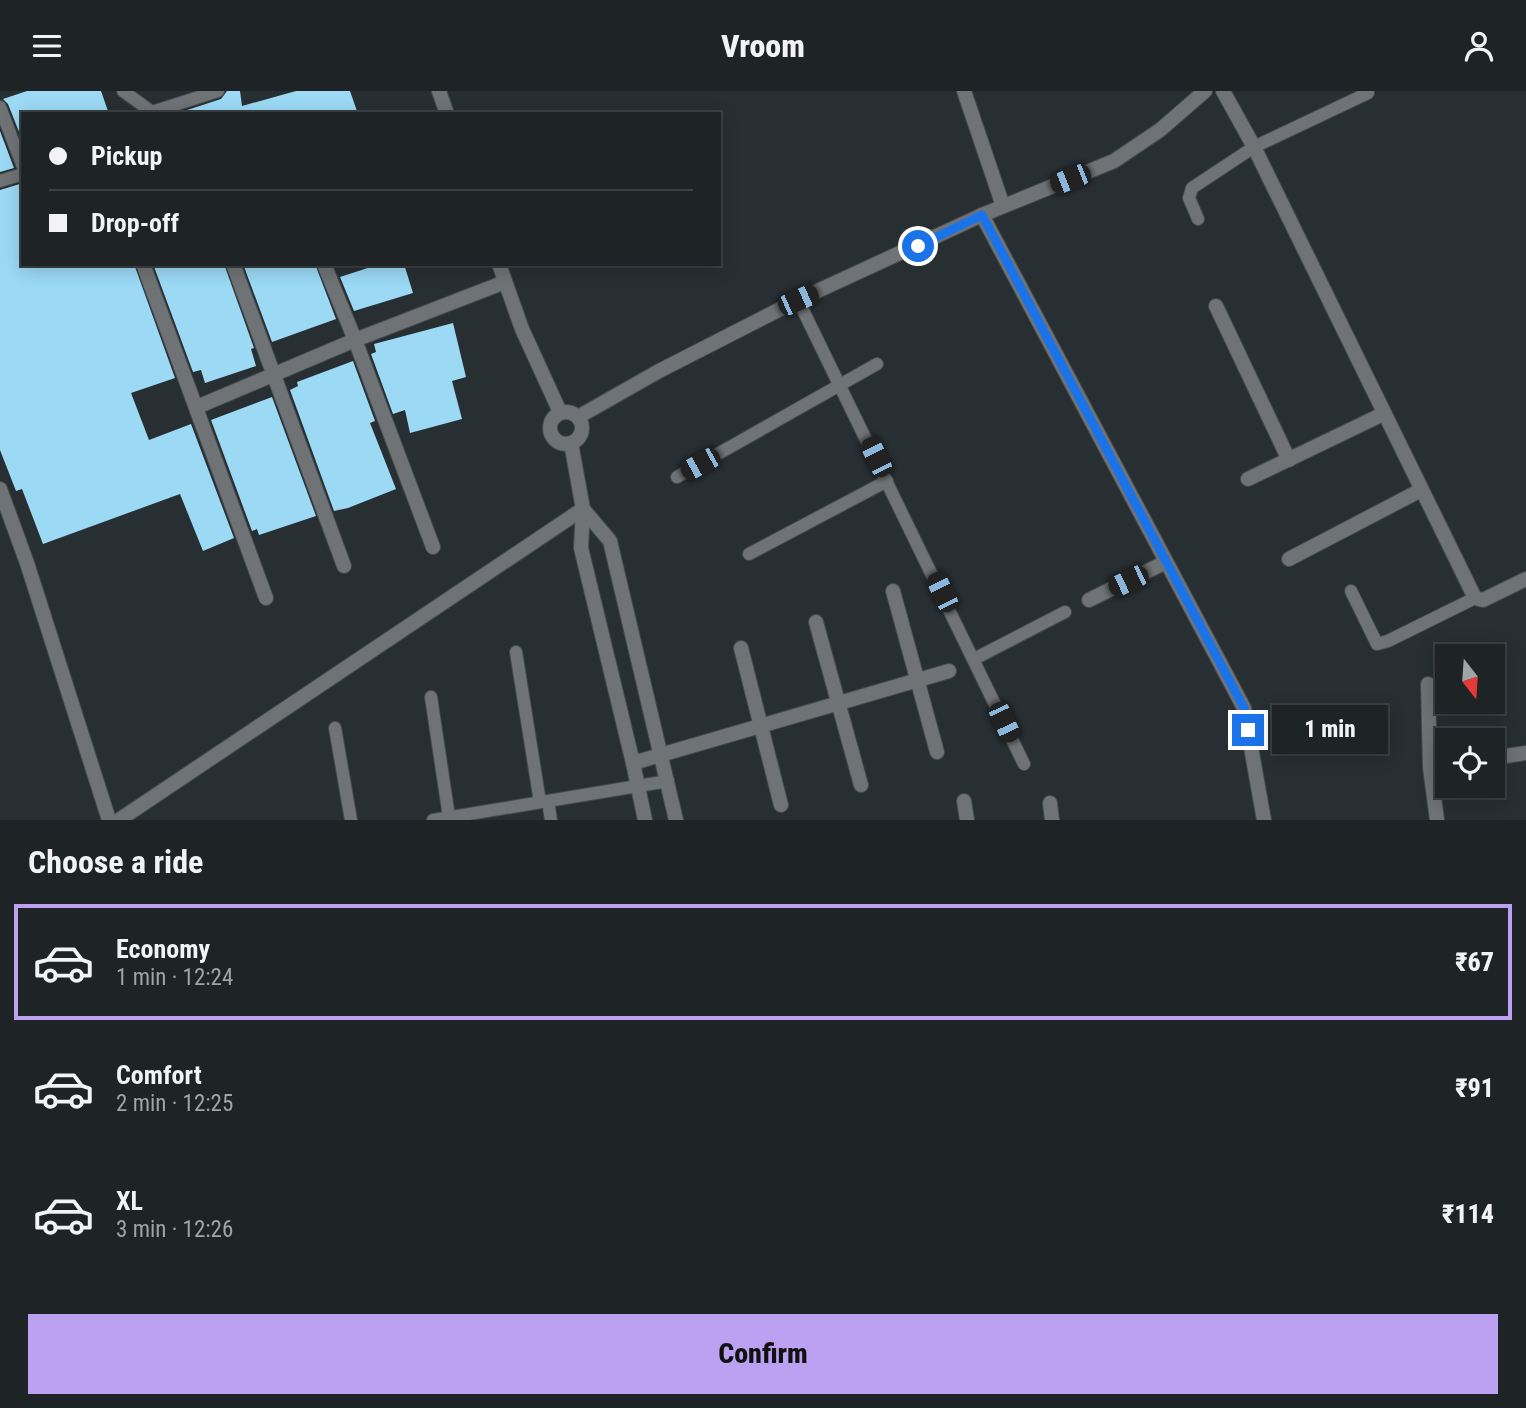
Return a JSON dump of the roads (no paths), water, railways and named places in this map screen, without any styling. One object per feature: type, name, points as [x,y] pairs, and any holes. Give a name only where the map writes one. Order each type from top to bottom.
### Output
[{"type":"street","points":[[439,91],[446,112]]},
{"type":"street","points":[[964,91],[1003,206]]},
{"type":"street","points":[[578,417],[659,371],[798,300],[982,215],[1114,161],[1160,130],[1205,91]]},
{"type":"street","points":[[1223,91],[1254,147],[1475,598],[1483,600],[1526,579]]},
{"type":"street","points":[[982,215],[1244,708],[1264,820]]},
{"type":"street","points":[[144,266],[266,598]]},
{"type":"street","points":[[234,266],[344,566]]},
{"type":"street","points":[[325,266],[433,547]]},
{"type":"street","points":[[500,266],[522,329],[560,412]]},
{"type":"street","points":[[197,407],[355,340],[505,282]]},
{"type":"street","points":[[1216,306],[1289,460]]},
{"type":"street","points":[[560,412],[571,412],[581,422],[580,435],[571,443],[556,441],[550,433],[550,422],[560,412]]},
{"type":"street","points":[[1248,479],[1383,414]]},
{"type":"street","points":[[571,443],[583,509],[581,548],[645,820]]},
{"type":"street","points":[[0,489],[27,563],[108,820]]},
{"type":"street","points":[[1289,559],[1421,491]]},
{"type":"street","points":[[583,509],[610,541],[676,820]]},
{"type":"street","points":[[119,820],[583,509]]},
{"type":"street","points":[[1089,600],[1166,562]]},
{"type":"street","points":[[893,591],[937,752]]},
{"type":"street","points":[[816,622],[861,785]]},
{"type":"street","points":[[741,648],[781,805]]},
{"type":"street","points":[[633,762],[949,671]]},
{"type":"street","points":[[1428,684],[1430,767],[1437,820]]},
{"type":"street","points":[[1505,756],[1526,753]]},
{"type":"street","points":[[1430,767],[1435,766]]},
{"type":"street","points":[[964,801],[967,820]]},
{"type":"street","points":[[1050,803],[1052,820]]},
{"type":"lane","points":[[123,91],[152,112],[218,91]]},
{"type":"lane","points":[[1198,219],[1189,198],[1192,188],[1254,147],[1368,93]]},
{"type":"lane","points":[[0,107],[21,162]]},
{"type":"lane","points":[[0,181],[21,175]]},
{"type":"lane","points":[[798,300],[1024,764]]},
{"type":"lane","points":[[677,477],[877,365]]},
{"type":"lane","points":[[749,554],[887,481]]},
{"type":"lane","points":[[1352,591],[1377,644],[1475,598]]},
{"type":"lane","points":[[974,659],[1065,613]]},
{"type":"lane","points":[[516,652],[544,801],[551,820]]},
{"type":"lane","points":[[431,697],[456,818]]},
{"type":"lane","points":[[335,729],[351,820]]},
{"type":"lane","points":[[433,820],[668,781]]}]
